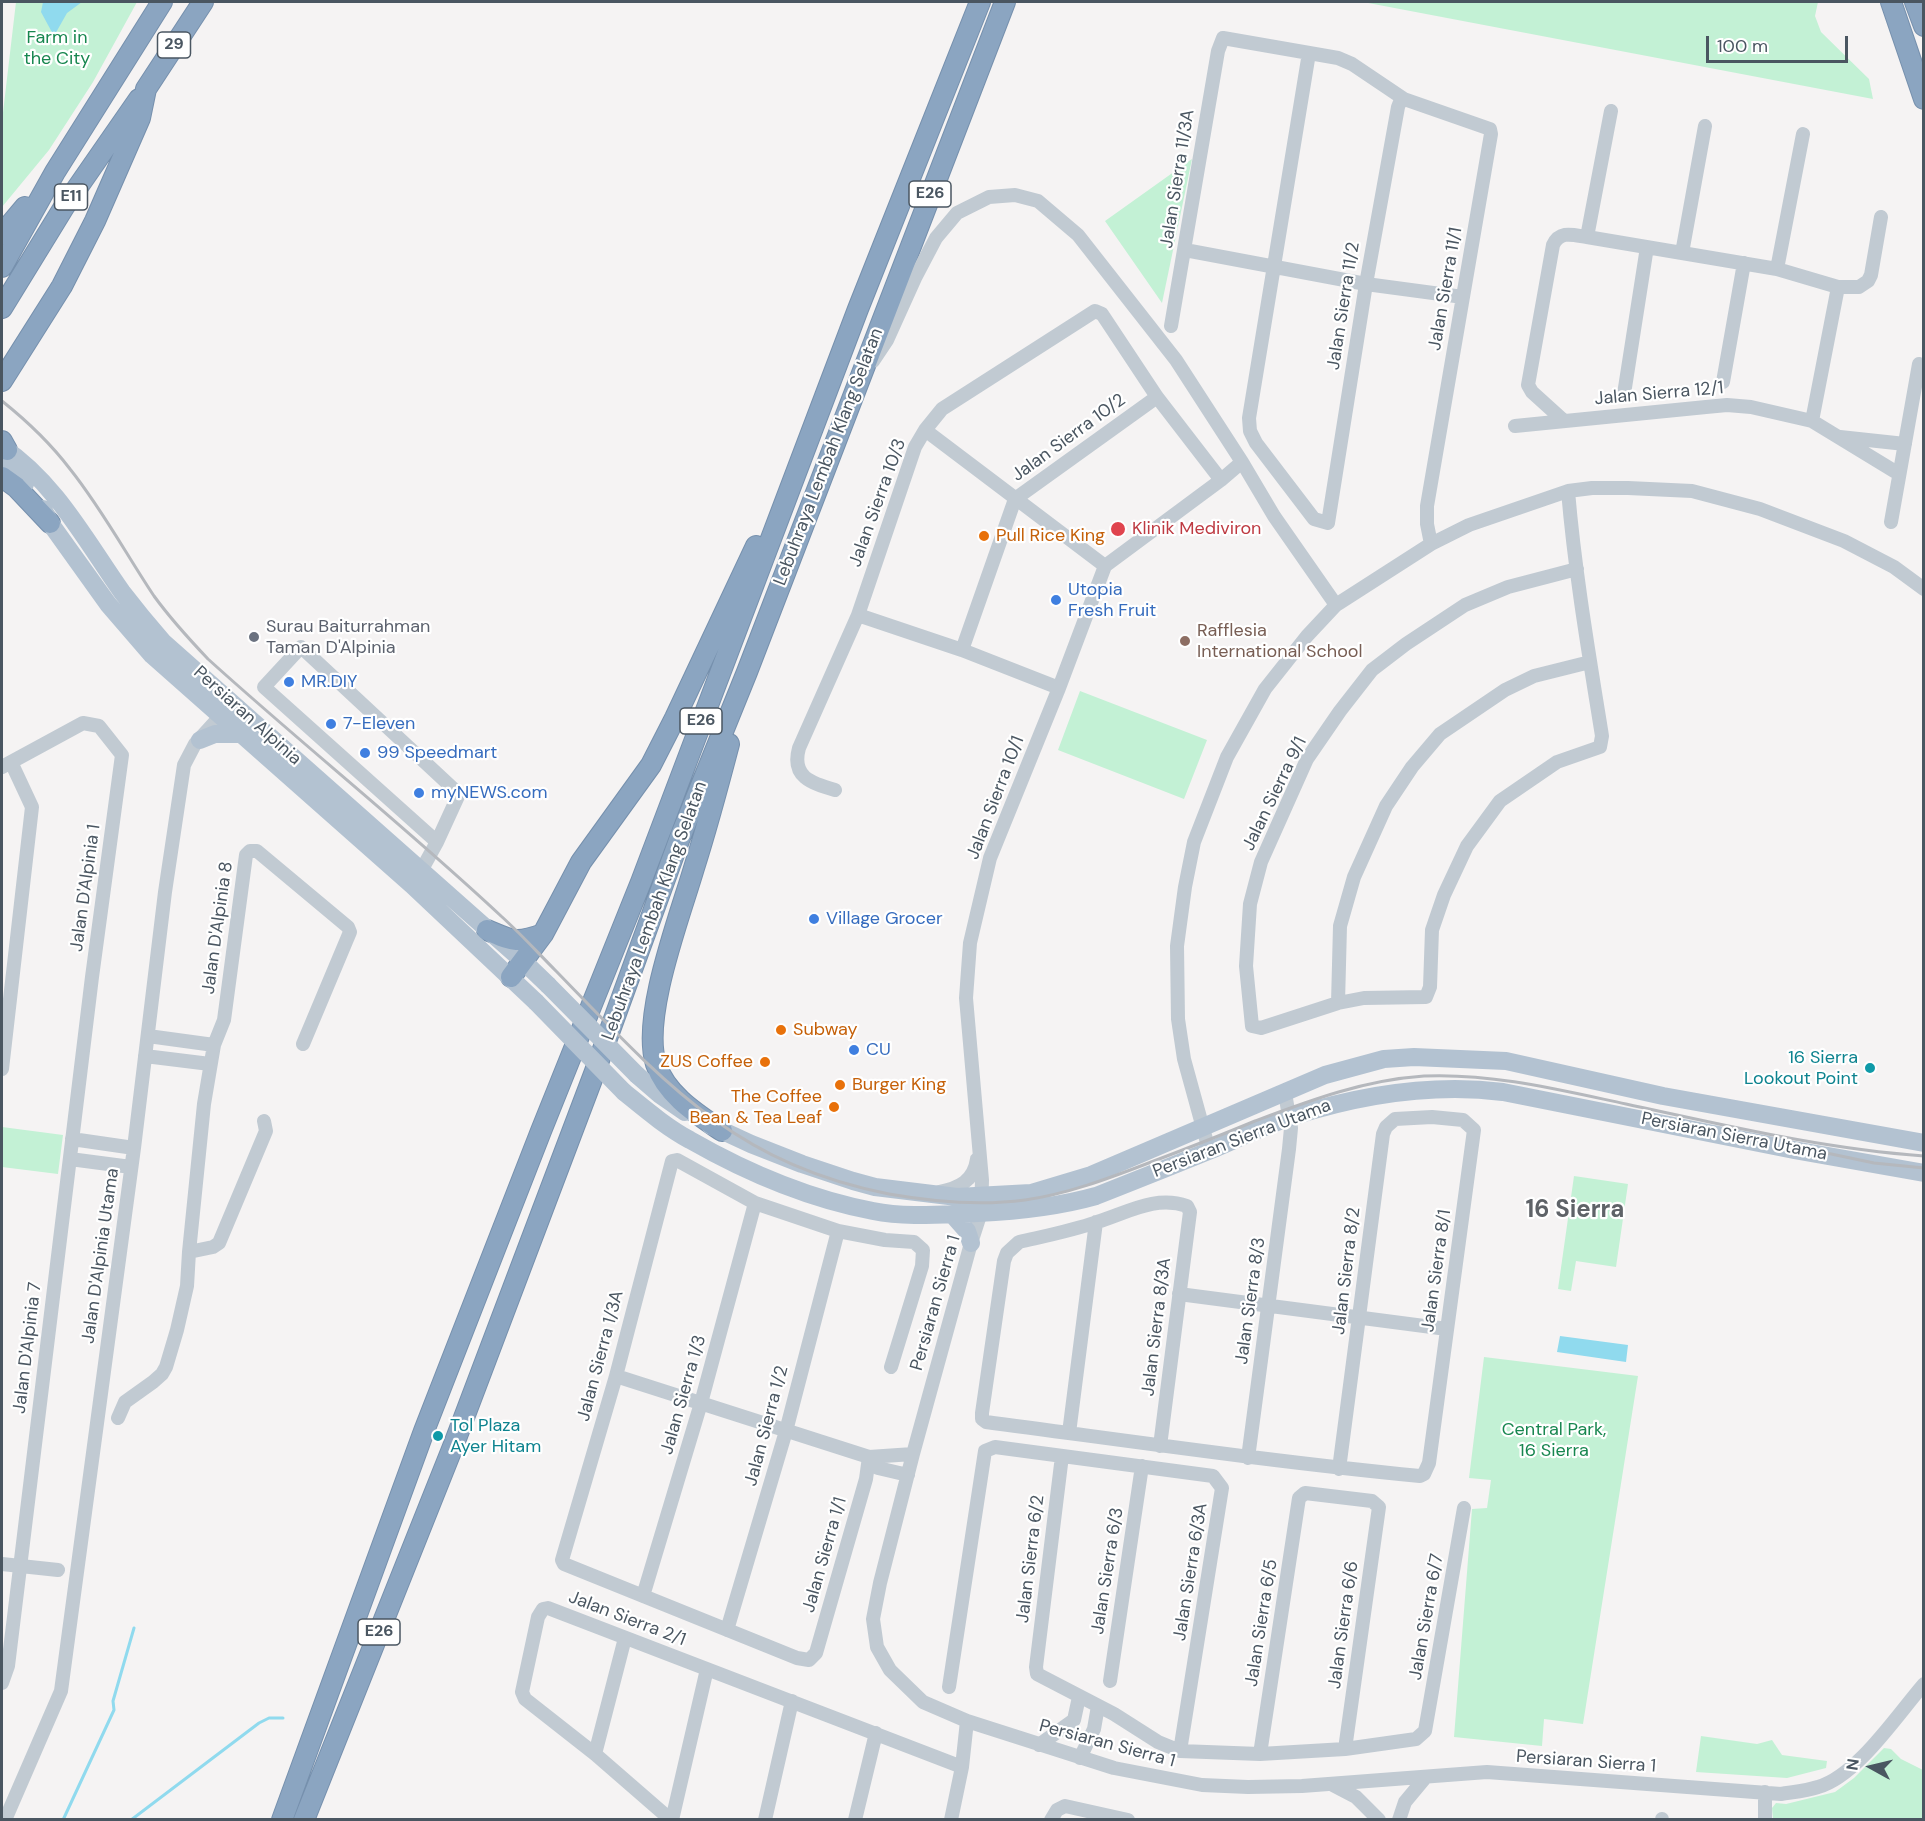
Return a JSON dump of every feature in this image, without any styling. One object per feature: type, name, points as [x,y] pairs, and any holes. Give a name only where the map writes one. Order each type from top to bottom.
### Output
[{"type":"highway","name":"E11","points":[[2,267],[55,172],[162,2]]},
{"type":"highway","name":"29","points":[[146,89],[203,2]]},
{"type":"highway","points":[[969,30],[971,2]]},
{"type":"highway","name":"Lebuhraya Lembah Klang Selatan","points":[[282,1820],[421,1438],[641,882],[858,309],[980,2]]},
{"type":"highway","name":"Lebuhraya Lembah Klang Selatan","points":[[304,1820],[454,1444],[586,1096],[681,835],[747,672],[1005,2]]},
{"type":"highway","points":[[1891,2],[1923,99]]},
{"type":"highway","points":[[1915,2],[1923,26]]},
{"type":"highway","name":"E11","points":[[2,308],[64,207],[146,89]]},
{"type":"highway","points":[[2,381],[62,286],[95,221],[140,118],[146,89]]},
{"type":"highway","points":[[2,234],[55,172]]},
{"type":"highway","points":[[511,977],[543,934],[581,862],[651,765],[762,533],[816,402],[858,309]]},
{"type":"highway","points":[[2,477],[16,487],[50,523]]},
{"type":"highway","points":[[722,1131],[685,1105],[669,1086],[656,1064],[652,1038],[657,994],[714,803],[747,672]]},
{"type":"highway","points":[[487,930],[521,942],[543,934]]},
{"type":"main road","name":"Persiaran Alpinia","points":[[3,451],[32,492],[50,523],[108,604],[152,655],[201,699],[227,710],[240,734],[412,885],[536,1002]]},
{"type":"main road","name":"Persiaran Alpinia","points":[[3,451],[25,464],[45,484],[123,593],[164,642],[227,710],[421,871],[548,985]]},
{"type":"main road","points":[[108,604],[123,593]]},
{"type":"main road","points":[[201,699],[205,716],[202,738],[215,734],[240,734]]},
{"type":"main road","name":"Persiaran Sierra Utama","points":[[548,985],[637,1075],[680,1110],[722,1131],[801,1164],[853,1181],[981,1205],[1065,1205],[1096,1196],[1289,1118],[1344,1101],[1428,1089],[1477,1089],[1923,1173]]},
{"type":"main road","name":"Persiaran Sierra Utama","points":[[536,1002],[624,1092],[659,1120],[691,1141],[754,1172],[802,1191],[874,1212],[952,1214],[1057,1186],[1091,1175],[1325,1075],[1384,1059],[1414,1057],[1506,1061],[1663,1096],[1923,1143]]},
{"type":"main road","points":[[952,1214],[967,1231],[971,1243]]},
{"type":"street","name":"Jalan Sierra 11/3A","points":[[1171,326],[1218,51],[1223,38],[1309,53]]},
{"type":"street","points":[[1274,267],[1309,53],[1338,58],[1352,64],[1404,99]]},
{"type":"street","name":"Jalan Sierra 11/2","points":[[1274,267],[1249,418],[1250,431],[1256,443],[1314,519],[1328,523],[1366,284],[1398,107],[1404,99]]},
{"type":"street","name":"Jalan Sierra 11/1","points":[[1404,99],[1486,127],[1490,129],[1491,134],[1427,506],[1427,524],[1431,544]]},
{"type":"street","points":[[1587,237],[1611,111]]},
{"type":"street","points":[[1682,253],[1705,126]]},
{"type":"street","points":[[1777,269],[1803,134]]},
{"type":"street","points":[[855,387],[887,340],[936,238],[957,213],[989,197],[1015,195],[1038,201],[1078,235],[1176,360],[1274,516],[1336,605]]},
{"type":"street","points":[[1564,421],[1532,392],[1528,385],[1553,245],[1556,238],[1562,234],[1744,263],[1777,269],[1838,286],[1859,287],[1868,281],[1871,275],[1881,217]]},
{"type":"street","points":[[1623,394],[1647,247]]},
{"type":"street","points":[[1185,250],[1366,284],[1463,297]]},
{"type":"street","points":[[1723,382],[1744,263]]},
{"type":"street","points":[[1812,421],[1838,286]]},
{"type":"street","name":"Jalan Sierra 10/3","points":[[835,790],[804,778],[798,769],[796,759],[799,748],[858,615],[915,447],[942,409],[1095,311],[1102,314],[1158,397]]},
{"type":"street","points":[[1891,522],[1918,363]]},
{"type":"street","points":[[1158,397],[1221,480]]},
{"type":"street","name":"Jalan Sierra 10/2","points":[[962,650],[1016,499],[1158,397]]},
{"type":"street","name":"Jalan Sierra 12/1","points":[[1515,426],[1727,405],[1751,407],[1812,421],[1899,474]]},
{"type":"street","points":[[925,430],[1105,566],[1242,462]]},
{"type":"street","points":[[1835,436],[1905,444]]},
{"type":"street","points":[[1209,1150],[1184,1059],[1178,1019],[1177,946],[1194,842],[1227,757],[1265,688],[1307,636],[1336,605],[1431,544],[1469,525],[1568,491],[1628,488],[1692,491],[1794,520],[1844,541],[1894,567],[1923,589]]},
{"type":"street","points":[[1568,491],[1571,532],[1602,742],[1596,750],[1557,762],[1500,801],[1467,846],[1444,895],[1432,930],[1429,993],[1421,999],[1364,998],[1338,1003],[1340,926],[1354,877],[1386,806],[1412,767],[1440,734],[1505,690],[1534,676],[1590,662]]},
{"type":"street","name":"Jalan Sierra 10/1","points":[[981,1205],[982,1180],[966,998],[970,943],[990,858],[1059,688],[1105,566]]},
{"type":"street","name":"Jalan Sierra 9/1","points":[[1338,1003],[1261,1028],[1252,1026],[1250,1021],[1246,966],[1250,904],[1261,862],[1307,759],[1372,670],[1465,605],[1508,587],[1577,569]]},
{"type":"street","points":[[858,615],[962,650],[1059,688]]},
{"type":"street","points":[[421,871],[437,842],[459,794],[302,647],[264,687],[437,842]]},
{"type":"street","name":"Jalan D'Alpinia Utama","points":[[5,1820],[61,1691],[134,1148],[165,892],[184,765],[202,738],[227,710]]},
{"type":"street","name":"Jalan D'Alpinia 1","points":[[6,764],[82,723],[99,726],[122,755],[70,1159]]},
{"type":"street","points":[[2,1069],[32,807],[6,764]]},
{"type":"street","name":"Jalan D'Alpinia 8","points":[[214,1046],[224,1020],[246,855],[250,851],[256,851],[348,927],[350,932],[303,1044]]},
{"type":"street","points":[[118,1418],[125,1402],[162,1374],[177,1330],[184,1297],[204,1104],[214,1046],[148,1036]]},
{"type":"street","points":[[145,1056],[210,1064]]},
{"type":"street","name":"Jalan Sierra 8/3","points":[[1248,1458],[1289,1149],[1291,1128],[1285,1093]]},
{"type":"street","name":"Jalan Sierra 8/2","points":[[1339,1469],[1383,1134],[1386,1127],[1395,1119],[1432,1117]]},
{"type":"street","name":"Jalan Sierra 8/1","points":[[1339,1469],[1420,1476],[1424,1474],[1429,1463],[1474,1130],[1463,1120],[1432,1117]]},
{"type":"street","points":[[189,1252],[213,1247],[219,1243],[266,1131],[264,1121]]},
{"type":"street","points":[[72,1139],[134,1148]]},
{"type":"street","points":[[108,1164],[111,1144]]},
{"type":"street","points":[[927,1195],[963,1185],[973,1174],[978,1150]]},
{"type":"street","points":[[70,1159],[131,1167]]},
{"type":"street","name":"Jalan D'Alpinia 7","points":[[2,1683],[7,1671],[70,1159]]},
{"type":"street","name":"Jalan Sierra 1/3A","points":[[643,1596],[564,1564],[562,1560],[616,1376],[672,1161],[677,1160],[755,1203]]},
{"type":"street","name":"Jalan Sierra 8/3A","points":[[1096,1222],[1140,1206],[1164,1202],[1187,1206],[1190,1212],[1160,1446]]},
{"type":"street","points":[[755,1203],[838,1231],[885,1240],[914,1242],[923,1250],[922,1266],[891,1367]]},
{"type":"street","name":"Jalan Sierra 1/3","points":[[643,1596],[701,1403],[755,1203]]},
{"type":"street","name":"Persiaran Sierra 1","points":[[981,1205],[879,1583],[873,1619],[877,1647],[890,1670],[908,1690],[924,1702],[967,1721],[1080,1758],[1114,1768],[1202,1785],[1248,1787],[1331,1784],[1487,1772],[1781,1794],[1819,1787],[1846,1773],[1867,1752],[1923,1684]]},
{"type":"street","points":[[1070,1433],[1096,1222],[1019,1242],[1007,1253],[982,1419],[986,1422],[1339,1469]]},
{"type":"street","name":"Jalan Sierra 1/2","points":[[727,1630],[786,1431],[838,1231]]},
{"type":"street","points":[[1179,1294],[1447,1329]]},
{"type":"street","points":[[616,1376],[869,1457],[913,1454]]},
{"type":"street","name":"Jalan Sierra 6/3A","points":[[949,1687],[985,1451],[996,1447],[1213,1476],[1222,1488],[1180,1751]]},
{"type":"street","name":"Jalan Sierra 6/2","points":[[1062,1456],[1036,1667],[1037,1674],[1042,1678],[1079,1696]]},
{"type":"street","points":[[869,1457],[878,1468],[908,1476]]},
{"type":"street","name":"Jalan Sierra 1/1","points":[[727,1630],[797,1658],[809,1660],[816,1653],[866,1479],[869,1457]]},
{"type":"street","name":"Jalan Sierra 6/3","points":[[1110,1681],[1142,1466]]},
{"type":"street","name":"Jalan Sierra 6/6","points":[[1299,1498],[1305,1493],[1372,1501],[1378,1507],[1345,1749]]},
{"type":"street","name":"Jalan Sierra 6/5","points":[[1260,1754],[1299,1498]]},
{"type":"street","name":"Jalan Sierra 6/7","points":[[1345,1749],[1416,1739],[1425,1731],[1464,1508]]},
{"type":"street","points":[[2,1564],[58,1570]]},
{"type":"street","points":[[643,1596],[727,1630]]},
{"type":"street","name":"Jalan Sierra 2/1","points":[[671,1820],[595,1754],[525,1699],[522,1692],[538,1617],[543,1609],[548,1608],[962,1767]]},
{"type":"street","points":[[595,1754],[625,1638]]},
{"type":"street","points":[[671,1820],[708,1669]]},
{"type":"street","points":[[1040,1745],[1074,1719],[1079,1696],[1158,1743],[1180,1751],[1260,1754],[1345,1749]]},
{"type":"street","points":[[765,1820],[792,1701]]},
{"type":"street","points":[[1080,1758],[1094,1729],[1098,1706]]},
{"type":"street","points":[[951,1820],[962,1767],[967,1721]]},
{"type":"street","points":[[855,1820],[876,1733]]},
{"type":"street","points":[[1405,1802],[1425,1778]]},
{"type":"street","points":[[1399,1820],[1405,1802],[1405,1779]]},
{"type":"street","points":[[1364,1782],[1365,1805]]},
{"type":"street","points":[[1331,1784],[1356,1797],[1379,1820]]},
{"type":"street","points":[[1765,1792],[1765,1820]]},
{"type":"street","points":[[1051,1820],[1057,1810],[1065,1806],[1128,1820]]},
{"type":"green space","name":"Farm in the City","points":[[16,2],[137,2],[93,82],[49,150],[2,207],[2,121]]},
{"type":"green space","points":[[1363,2],[1818,2],[1815,16],[1821,32],[1869,79],[1873,99]]},
{"type":"green space","points":[[1192,159],[1162,303],[1105,221]]},
{"type":"green space","points":[[1080,691],[1207,740],[1184,799],[1058,750]]},
{"type":"green space","points":[[2,1127],[63,1135],[58,1174],[2,1167]]},
{"type":"green space","points":[[1574,1176],[1628,1184],[1616,1267],[1576,1261],[1571,1291],[1558,1289]]},
{"type":"green space","name":"Central Park, 16 Sierra","points":[[1484,1357],[1638,1376],[1583,1724],[1544,1719],[1542,1746],[1454,1737],[1472,1509],[1487,1508],[1491,1480],[1469,1478]]},
{"type":"green space","points":[[1701,1736],[1757,1744],[1772,1740],[1782,1755],[1827,1761],[1826,1768],[1787,1778],[1696,1772]]},
{"type":"green space","points":[[1884,1748],[1891,1749],[1901,1759],[1923,1770],[1923,1819],[1773,1819],[1772,1808],[1776,1803],[1786,1804],[1835,1792],[1854,1778]]},
{"type":"water","points":[[43,2],[82,2],[67,13],[54,36],[41,12]]},
{"type":"water","points":[[1560,1336],[1628,1345],[1626,1362],[1557,1352]]},
{"type":"waterway","points":[[63,1820],[114,1710],[113,1701],[134,1628]]},
{"type":"waterway","points":[[131,1820],[259,1723],[269,1718],[283,1718]]},
{"type":"railway","points":[[2,401],[38,433],[63,460],[93,500],[154,596],[208,659],[429,851],[508,923],[667,1081],[704,1112],[743,1139],[786,1162],[834,1180],[906,1197],[974,1203],[1025,1200],[1056,1194],[1102,1180],[1276,1113],[1338,1092],[1380,1082],[1424,1076],[1475,1077],[1551,1088],[1811,1142],[1924,1156]]},
{"type":"railway","points":[[1817,1151],[1874,1163],[1924,1168]]},
{"type":"place","name":"Klinik Mediviron","points":[[1118,529]]},
{"type":"place","name":"Pull Rice King","points":[[984,536]]},
{"type":"place","name":"Utopia Fresh Fruit","points":[[1056,600]]},
{"type":"place","name":"Surau Baiturrahman Taman D'Alpinia","points":[[254,637]]},
{"type":"place","name":"Rafflesia International School","points":[[1185,641]]},
{"type":"place","name":"MR.DIY","points":[[289,682]]},
{"type":"place","name":"7-Eleven","points":[[331,724]]},
{"type":"place","name":"99 Speedmart","points":[[365,753]]},
{"type":"place","name":"myNEWS.com","points":[[419,793]]},
{"type":"place","name":"Village Grocer","points":[[814,919]]},
{"type":"place","name":"Subway","points":[[781,1030]]},
{"type":"place","name":"CU","points":[[854,1050]]},
{"type":"place","name":"ZUS Coffee","points":[[765,1062]]},
{"type":"place","name":"16 Sierra Lookout Point","points":[[1870,1068]]},
{"type":"place","name":"Burger King","points":[[840,1085]]},
{"type":"place","name":"The Coffee Bean & Tea Leaf","points":[[834,1107]]},
{"type":"place","name":"Tol Plaza Ayer Hitam","points":[[438,1436]]},
{"type":"district","name":"16 Sierra","points":[[1575,1211]]}]
